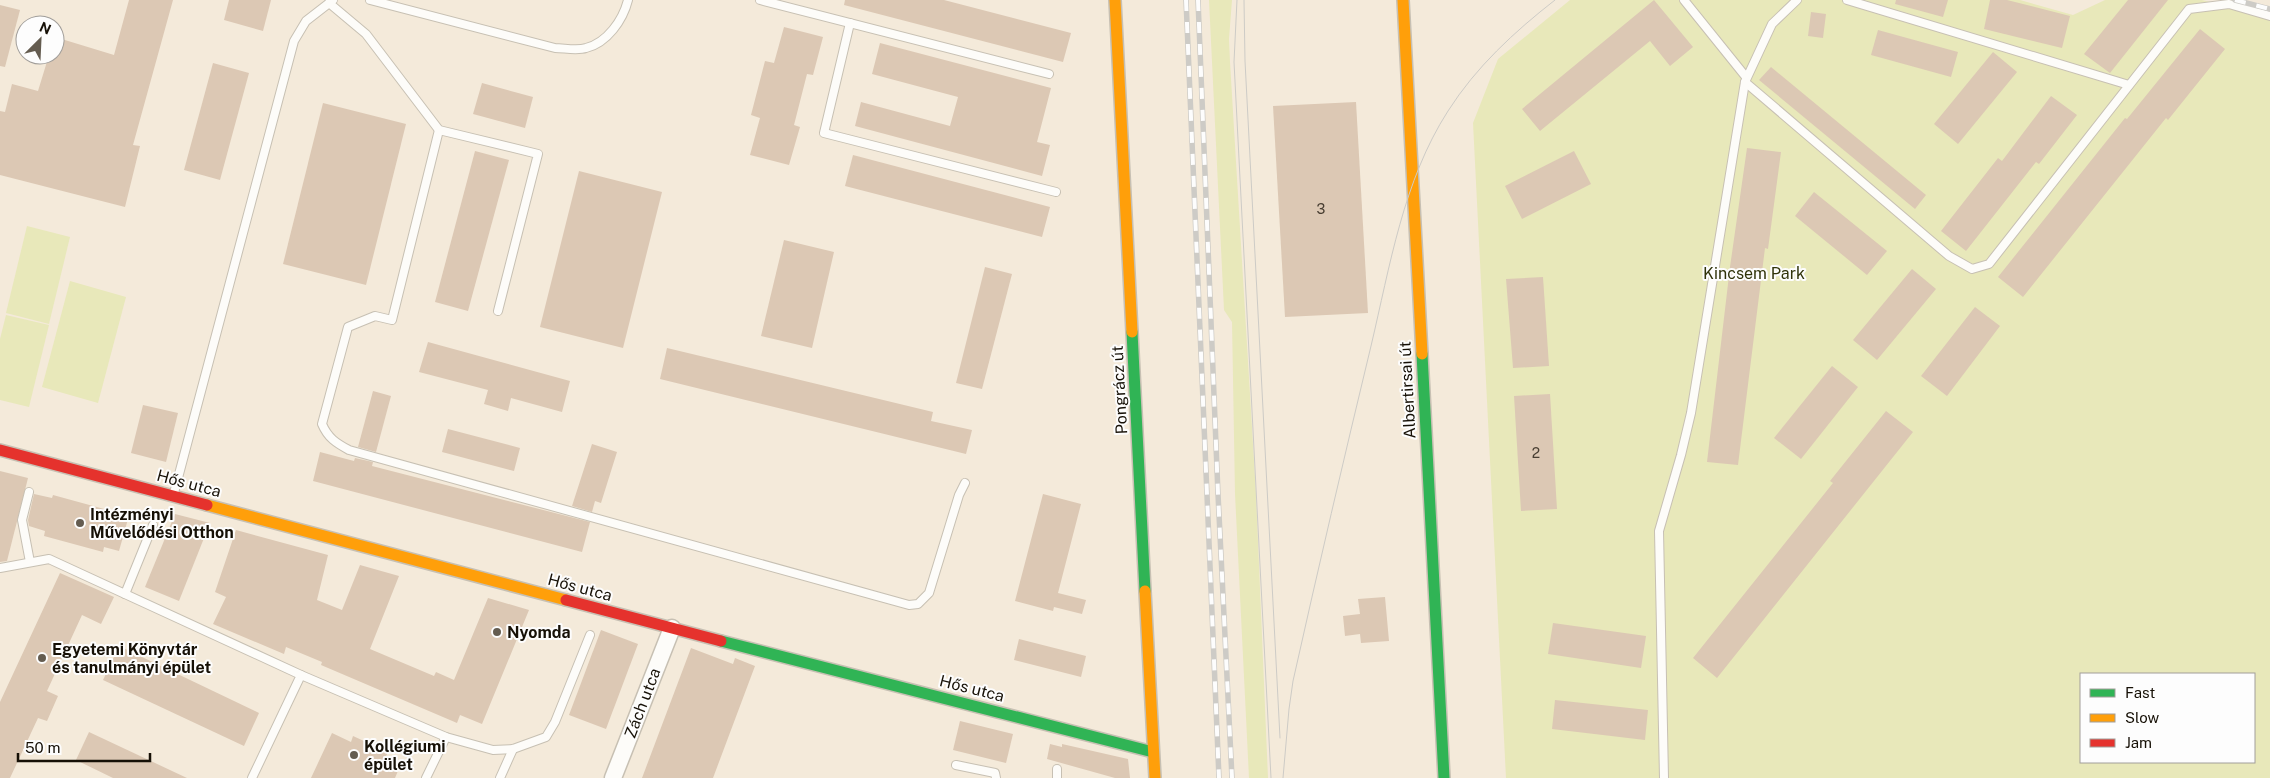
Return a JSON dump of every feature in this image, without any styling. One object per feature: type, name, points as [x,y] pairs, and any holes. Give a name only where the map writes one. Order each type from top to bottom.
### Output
[{"type":"street","name":"Pongrácz út","points":[[1115,0],[1155,778]]},
{"type":"street","name":"Albertirsai út","points":[[1403,0],[1444,778]]},
{"type":"street","name":"Hős utca","points":[[0,450],[672,628],[1153,752]]},
{"type":"street","name":"Zách utca","points":[[613,778],[672,628]]},
{"type":"lane","points":[[370,0],[555,48],[585,49],[602,41],[617,24],[628,0]]},
{"type":"lane","points":[[760,0],[1049,74]]},
{"type":"lane","points":[[794,8],[796,0]]},
{"type":"lane","points":[[1684,0],[1746,80],[1949,256],[1972,269],[1989,264],[2189,9],[2229,4],[2270,16]]},
{"type":"lane","points":[[1664,778],[1659,531],[1682,455],[1746,80],[1772,24],[1797,0]]},
{"type":"lane","points":[[1847,0],[2128,85]]},
{"type":"lane","points":[[173,496],[294,40],[306,21],[331,2],[366,34],[439,130],[538,154],[498,310]]},
{"type":"lane","points":[[850,23],[824,133],[1056,192]]},
{"type":"lane","points":[[439,130],[392,320],[376,316],[348,327],[322,424],[327,435],[335,443],[349,450],[909,605],[918,604],[929,592],[959,495],[965,483]]},
{"type":"lane","points":[[29,492],[22,520],[30,562]]},
{"type":"lane","points":[[125,594],[153,525]]},
{"type":"lane","points":[[0,568],[49,559],[301,675],[446,737],[493,750],[513,750],[546,737],[555,722],[590,635]]},
{"type":"lane","points":[[252,778],[301,675]]},
{"type":"lane","points":[[426,778],[446,737]]},
{"type":"lane","points":[[500,778],[513,750]]},
{"type":"lane","points":[[956,766],[995,773],[996,778]]},
{"type":"lane","points":[[1057,769],[1057,778]]},
{"type":"green space","points":[[1209,0],[1232,0],[1229,39],[1230,62],[1256,494],[1268,778],[1249,778],[1235,494],[1232,322],[1224,310]]},
{"type":"green space","name":"Kincsem Park","points":[[1570,0],[2020,0],[2073,15],[2105,0],[2202,0],[2270,17],[2270,778],[1506,778],[1473,123],[1498,59]]},
{"type":"green space","points":[[27,226],[70,237],[49,324],[6,313]]},
{"type":"green space","points":[[70,281],[126,297],[98,403],[42,387]]},
{"type":"green space","points":[[6,315],[49,325],[29,407],[0,400],[0,339]]},
{"type":"building","points":[[129,0],[173,0],[133,145],[140,146],[125,207],[0,175],[0,111],[5,112],[12,84],[38,91],[46,65],[65,65],[65,40],[114,55]]},
{"type":"building","points":[[229,0],[271,0],[263,31],[224,20]]},
{"type":"building","points":[[845,0],[944,0],[1071,33],[1063,62],[844,5]]},
{"type":"building","points":[[1654,0],[1693,47],[1670,66],[1650,41],[1540,131],[1522,109]]},
{"type":"building","points":[[1896,0],[1948,0],[1943,17],[1895,4]]},
{"type":"building","points":[[1990,0],[2007,0],[2070,16],[2062,48],[1984,29]]},
{"type":"building","points":[[2128,0],[2168,0],[2110,73],[2084,54]]},
{"type":"building","points":[[0,5],[20,10],[19,15],[15,15],[15,29],[5,67],[0,66]]},
{"type":"building","points":[[1811,12],[1826,14],[1823,38],[1808,36]]},
{"type":"building","points":[[784,27],[823,37],[813,75],[807,74],[794,125],[800,127],[789,165],[750,155],[760,118],[751,115],[765,61],[774,63]]},
{"type":"building","points":[[2200,29],[2225,49],[2168,120],[2166,118],[2023,297],[1998,277],[2125,118],[2127,119]]},
{"type":"building","points":[[1878,30],[1958,52],[1951,77],[1871,55]]},
{"type":"building","points":[[880,43],[1051,88],[1037,142],[1050,145],[1042,176],[855,126],[861,102],[950,126],[958,97],[872,74]]},
{"type":"building","points":[[1993,52],[2017,72],[1958,144],[1934,124]]},
{"type":"building","points":[[213,63],[249,73],[220,180],[184,170]]},
{"type":"building","points":[[1771,67],[1926,195],[1915,209],[1759,80]]},
{"type":"building","points":[[482,83],[533,97],[525,128],[473,114]]},
{"type":"building","points":[[2051,96],[2077,115],[2039,164],[2036,162],[1966,251],[1941,231],[1998,158],[2002,161]]},
{"type":"building","points":[[1356,102],[1368,313],[1285,317],[1273,106]]},
{"type":"building","points":[[323,103],[406,124],[366,285],[283,264]]},
{"type":"building","points":[[1747,148],[1781,152],[1768,249],[1765,248],[1738,465],[1707,462],[1730,267]]},
{"type":"building","points":[[475,151],[509,160],[468,311],[435,302]]},
{"type":"building","points":[[1574,151],[1591,184],[1522,219],[1505,186]]},
{"type":"building","points":[[853,155],[1050,207],[1042,237],[845,186]]},
{"type":"building","points":[[579,171],[662,192],[623,348],[540,327]]},
{"type":"building","points":[[1814,192],[1887,251],[1867,275],[1795,216]]},
{"type":"building","points":[[784,240],[834,252],[812,348],[761,336]]},
{"type":"building","points":[[985,267],[1012,274],[982,389],[956,383]]},
{"type":"building","points":[[1912,269],[1936,289],[1877,360],[1853,340]]},
{"type":"building","points":[[1543,277],[1549,366],[1513,368],[1506,279]]},
{"type":"building","points":[[1975,307],[2000,326],[1947,396],[1921,376]]},
{"type":"building","points":[[428,342],[570,381],[562,412],[511,398],[508,411],[484,404],[488,390],[419,372]]},
{"type":"building","points":[[667,348],[933,412],[931,421],[972,430],[966,454],[660,379]]},
{"type":"building","points":[[1832,366],[1858,387],[1801,459],[1774,438]]},
{"type":"building","points":[[373,391],[391,396],[376,452],[358,447]]},
{"type":"building","points":[[1550,394],[1557,509],[1521,511],[1514,396]]},
{"type":"building","points":[[143,405],[178,413],[166,462],[131,453]]},
{"type":"building","points":[[1886,411],[1913,432],[1717,678],[1693,658],[1833,483],[1830,481]]},
{"type":"building","points":[[448,429],[520,448],[514,471],[442,452]]},
{"type":"building","points":[[592,444],[617,452],[601,503],[595,501],[592,512],[572,506]]},
{"type":"building","points":[[320,452],[354,461],[355,458],[373,462],[372,466],[590,522],[582,552],[313,481]]},
{"type":"building","points":[[0,471],[28,478],[7,561],[0,562]]},
{"type":"building","name":"Intézményi Művelődési Otthon","points":[[34,494],[52,498],[53,495],[115,512],[114,515],[128,519],[119,551],[104,547],[103,552],[44,536],[45,531],[29,526],[28,520]]},
{"type":"building","points":[[1043,494],[1081,504],[1058,593],[1086,600],[1082,614],[1054,607],[1053,611],[1015,601]]},
{"type":"building","points":[[175,514],[210,523],[179,601],[145,587]]},
{"type":"building","points":[[236,530],[328,555],[317,600],[342,610],[360,565],[399,576],[370,649],[434,676],[436,672],[454,680],[488,598],[529,610],[482,724],[460,715],[457,723],[321,665],[322,662],[286,647],[284,654],[213,624],[226,597],[215,592]]},
{"type":"building","name":"Egyetemi Könyvtár és tanulmányi épület","points":[[60,573],[114,597],[101,624],[82,615],[47,691],[58,696],[47,721],[38,718],[10,778],[0,778],[0,702]]},
{"type":"building","points":[[1385,597],[1389,641],[1361,643],[1360,634],[1345,636],[1343,616],[1360,614],[1358,599]]},
{"type":"building","points":[[1553,623],[1646,636],[1641,668],[1548,654]]},
{"type":"building","points":[[601,630],[638,644],[606,729],[569,715]]},
{"type":"building","points":[[1019,639],[1086,656],[1081,677],[1014,660]]},
{"type":"building","points":[[119,646],[259,713],[244,746],[103,680]]},
{"type":"building","points":[[691,648],[733,664],[735,658],[755,666],[713,778],[642,778]]},
{"type":"building","points":[[1555,700],[1648,710],[1645,740],[1552,729]]},
{"type":"building","points":[[960,721],[1013,734],[1006,763],[953,750]]},
{"type":"building","points":[[89,732],[187,778],[113,778],[76,760]]},
{"type":"building","name":"Kollégiumi épület","points":[[332,733],[351,742],[353,736],[388,752],[385,758],[400,766],[395,778],[311,778]]},
{"type":"building","points":[[1050,744],[1062,747],[1062,744],[1128,759],[1130,778],[1115,778],[1047,759]]},
{"type":"tram line","points":[[1237,0],[1234,62],[1271,778]]},
{"type":"tram line","points":[[1244,0],[1245,61],[1280,738]]},
{"type":"tram line","points":[[1283,778],[1293,681],[1392,255],[1409,195],[1433,138],[1459,95],[1497,51],[1555,0]]},
{"type":"railway","points":[[1186,0],[1219,778]]},
{"type":"railway","points":[[1198,0],[1218,494],[1232,778]]},
{"type":"railway","points":[[2235,0],[2270,9]]},
{"type":"traffic: fast","points":[[1132,332],[1145,591]]},
{"type":"traffic: fast","points":[[1422,354],[1444,778]]},
{"type":"traffic: fast","points":[[721,641],[1153,752]]},
{"type":"traffic: slow","points":[[1115,0],[1132,332]]},
{"type":"traffic: slow","points":[[1403,0],[1422,354]]},
{"type":"traffic: slow","points":[[207,505],[566,600]]},
{"type":"traffic: slow","points":[[1145,591],[1155,778]]},
{"type":"traffic: jam","points":[[0,450],[207,505]]},
{"type":"traffic: jam","points":[[566,600],[721,641]]},
{"type":"place","name":"Intézményi Művelődési Otthon","points":[[80,523]]},
{"type":"place","name":"Nyomda","points":[[497,632]]},
{"type":"place","name":"Egyetemi Könyvtár és tanulmányi épület","points":[[42,658]]},
{"type":"place","name":"Kollégiumi épület","points":[[354,755]]}]
